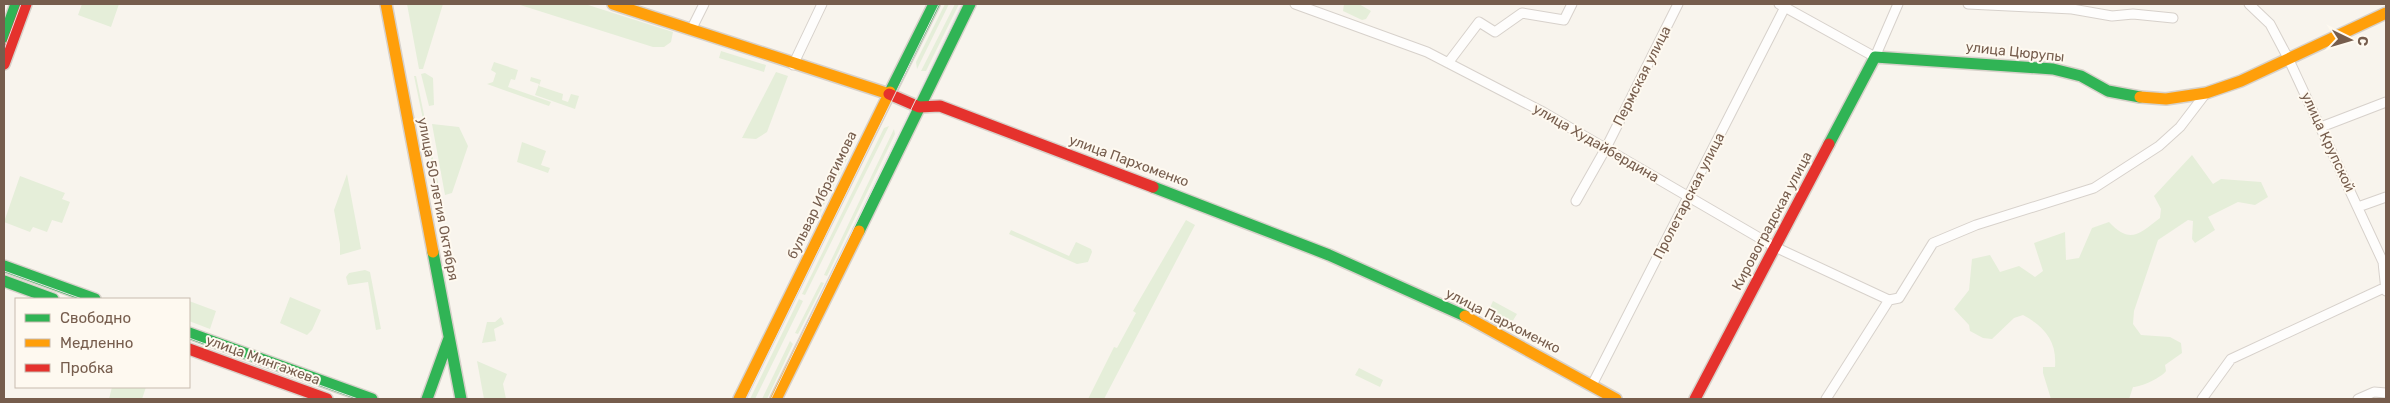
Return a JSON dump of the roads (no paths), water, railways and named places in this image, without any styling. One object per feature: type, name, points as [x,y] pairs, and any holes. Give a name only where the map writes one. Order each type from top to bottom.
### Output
[{"type":"main road","points":[[5,32],[16,4]]},
{"type":"main road","points":[[4,64],[26,4]]},
{"type":"main road","name":"улица 50-летия Октября","points":[[386,4],[461,399]]},
{"type":"main road","name":"улица Пархоменко","points":[[613,4],[888,94],[918,107],[940,106],[1188,199],[1386,279],[1507,338],[1616,399]]},
{"type":"main road","name":"бульвар Ибрагимова","points":[[739,399],[934,4]]},
{"type":"main road","points":[[776,399],[970,4]]},
{"type":"main road","name":"улица Цюрупы","points":[[1875,56],[2053,69],[2080,76],[2108,91],[2134,97],[2166,99],[2206,93],[2240,81],[2386,13]]},
{"type":"main road","name":"Кировоградская улица","points":[[1695,399],[1875,56]]},
{"type":"main road","points":[[4,266],[92,298]]},
{"type":"main road","points":[[4,281],[50,298]]},
{"type":"main road","points":[[190,333],[372,399]]},
{"type":"main road","points":[[426,399],[449,338]]},
{"type":"main road","name":"улица Мингажева","points":[[190,349],[326,399]]},
{"type":"street","points":[[691,30],[704,4]]},
{"type":"street","points":[[792,64],[822,4]]},
{"type":"street","name":"улица Худайбердина","points":[[1295,4],[1427,52],[1535,107],[1775,247],[1889,300]]},
{"type":"street","points":[[1448,63],[1478,22],[1495,32],[1522,13],[1564,20],[1572,4]]},
{"type":"street","name":"Пермская улица","points":[[1576,201],[1606,148],[1678,4]]},
{"type":"street","points":[[1782,6],[1875,56],[1898,4]]},
{"type":"street","points":[[1968,4],[2072,9],[2112,16],[2133,14],[2173,18]]},
{"type":"street","name":"улица Крупской","points":[[2249,4],[2270,24],[2288,58],[2383,262],[2386,289]]},
{"type":"street","name":"Пролетарская улица","points":[[1592,385],[1782,6]]},
{"type":"street","points":[[1826,399],[1889,300],[1899,298],[1933,243],[1976,224],[2094,188],[2159,146],[2180,127],[2206,93]]},
{"type":"street","points":[[2321,127],[2386,102]]},
{"type":"street","points":[[2358,207],[2386,197]]},
{"type":"street","points":[[2202,399],[2231,359],[2386,289]]},
{"type":"street","points":[[2358,399],[2374,392],[2386,392]]},
{"type":"tram line","points":[[4,50],[21,4]]},
{"type":"tram line","points":[[746,399],[939,4]]},
{"type":"tram line","points":[[771,399],[962,4]]},
{"type":"tram line","points":[[4,271],[79,298]]},
{"type":"tram line","points":[[190,338],[358,399]]}]
